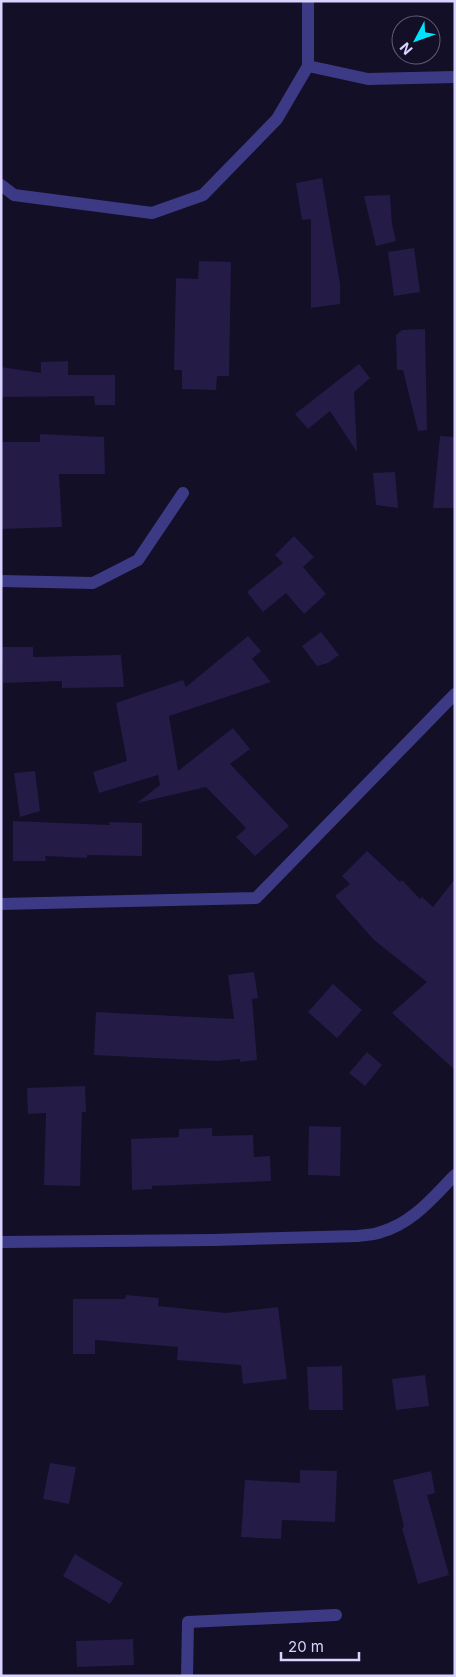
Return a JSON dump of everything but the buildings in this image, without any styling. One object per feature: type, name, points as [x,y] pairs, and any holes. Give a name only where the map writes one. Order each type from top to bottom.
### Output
[{"type":"street","points":[[1,185],[14,195],[152,213],[203,196],[277,119],[308,66],[308,1]]},
{"type":"street","points":[[308,66],[368,78],[455,77]]},
{"type":"street","points":[[1,581],[93,583],[138,560],[183,493]]},
{"type":"street","points":[[1,904],[256,898],[455,694]]},
{"type":"street","points":[[1,1242],[213,1240],[358,1236],[381,1232],[403,1223],[419,1212],[455,1175]]},
{"type":"street","points":[[187,1676],[188,1622],[336,1615]]}]
